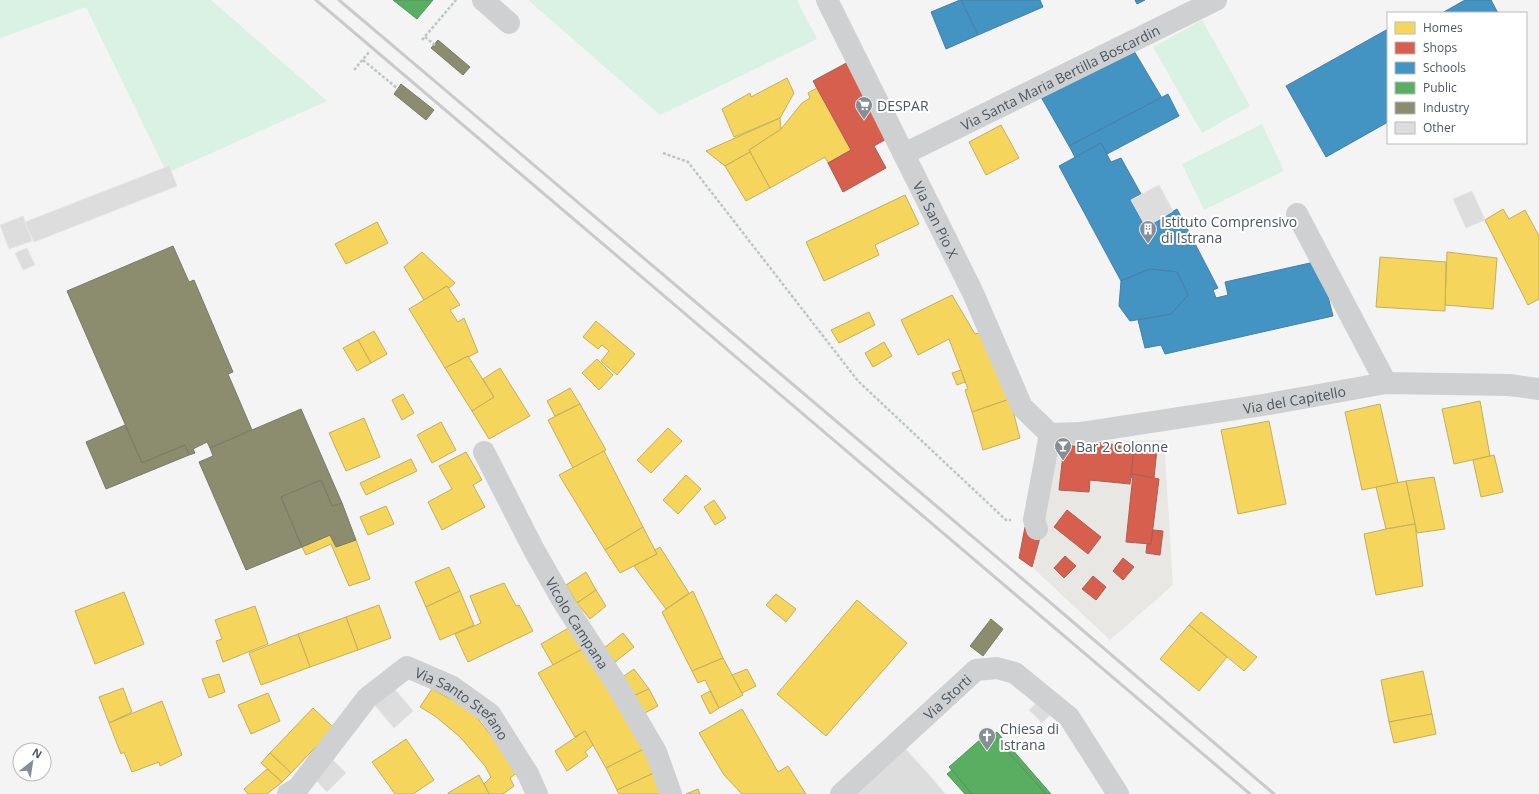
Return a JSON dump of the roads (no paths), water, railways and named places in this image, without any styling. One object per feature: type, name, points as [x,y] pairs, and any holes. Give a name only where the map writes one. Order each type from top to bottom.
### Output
[{"type":"street","points":[[483,0],[509,23]]},
{"type":"street","name":"Via San Pio X","points":[[827,0],[973,292],[1022,407],[1050,434]]},
{"type":"street","name":"Via Santa Maria Bertilla Boscardin","points":[[904,154],[1216,0]]},
{"type":"street","points":[[1297,214],[1386,383]]},
{"type":"street","name":"Via del Capitello","points":[[1050,434],[1080,433],[1263,405],[1386,383],[1509,385],[1539,389]]},
{"type":"street","points":[[1037,530],[1034,520],[1050,434]]},
{"type":"street","name":"Vicolo Campana","points":[[484,452],[556,590],[656,752],[671,794]]},
{"type":"street","name":"Via Santo Stefano","points":[[288,794],[298,788],[367,698],[407,667],[451,686],[490,714],[528,774],[537,794]]},
{"type":"street","name":"Via Storti","points":[[841,794],[976,670],[997,668],[1015,672],[1069,717],[1118,794]]},
{"type":"railway","points":[[316,0],[1250,794]]},
{"type":"railway","points":[[339,0],[1274,794]]},
{"type":"place","name":"DESPAR","points":[[864,120]]},
{"type":"place","name":"Istituto Comprensivo di Istrana","points":[[1148,244]]},
{"type":"place","name":"Bar 2 Colonne","points":[[1063,461]]},
{"type":"place","name":"Chiesa di Istrana","points":[[987,751]]}]
